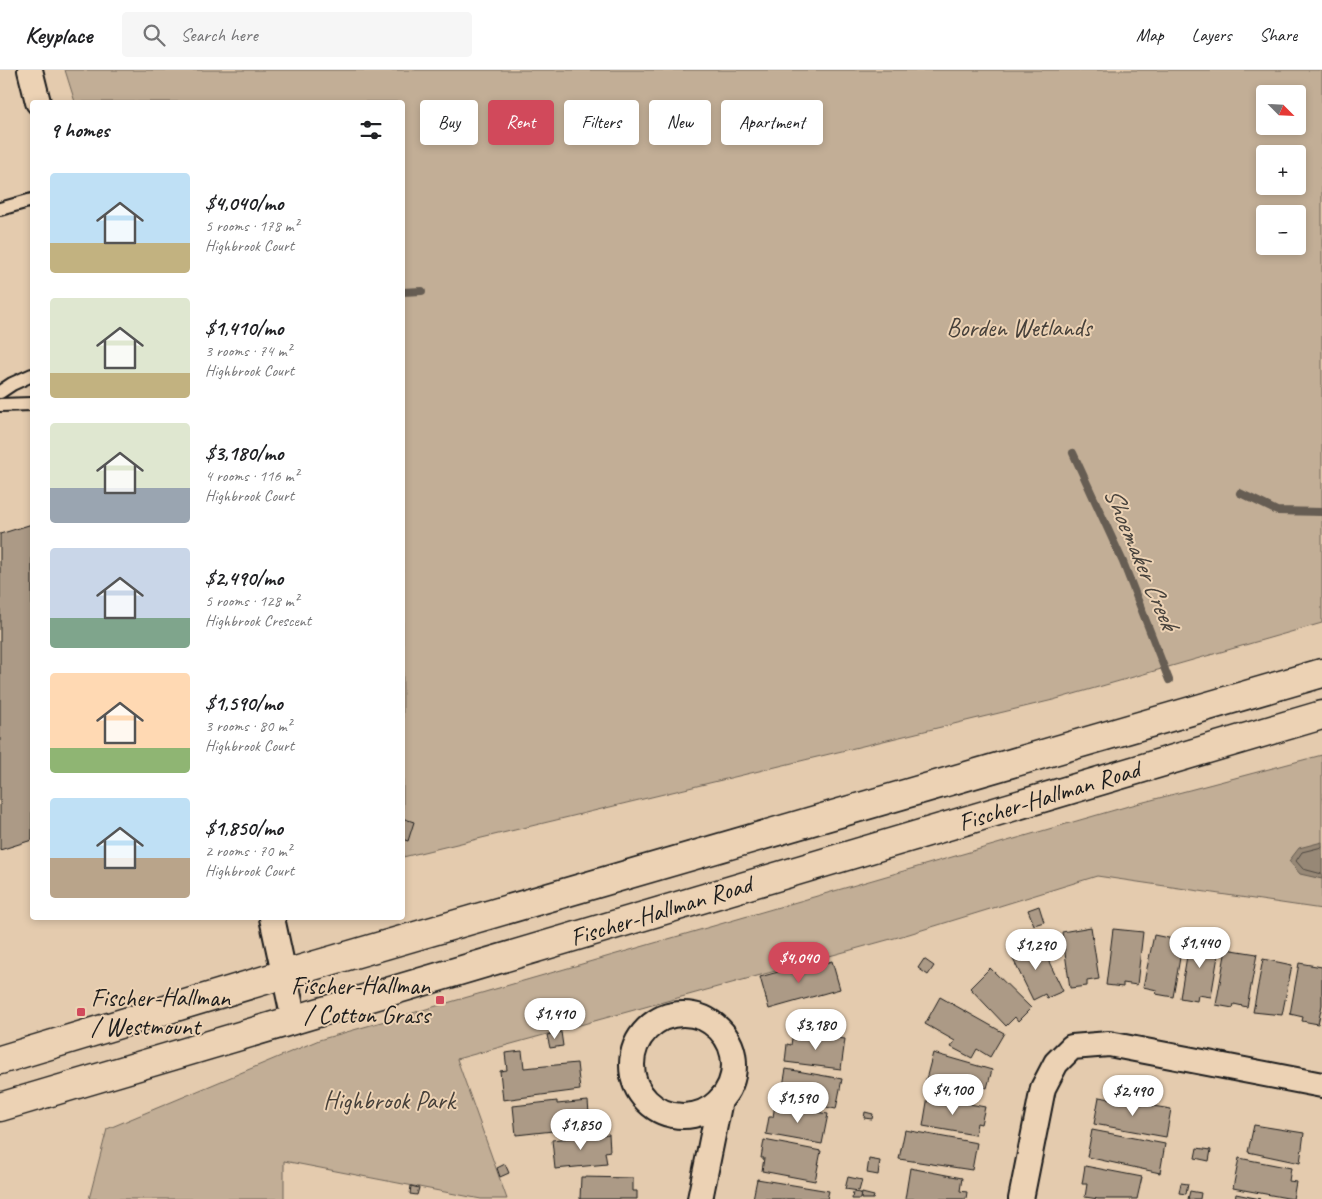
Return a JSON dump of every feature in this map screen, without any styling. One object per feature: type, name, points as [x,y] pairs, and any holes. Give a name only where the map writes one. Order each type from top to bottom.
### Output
[{"type":"main road","name":"Fischer-Hallman Road","points":[[3,1056],[1322,673]]},
{"type":"main road","name":"Fischer-Hallman Road","points":[[0,1107],[1322,715]]},
{"type":"street","points":[[30,70],[38,100]]},
{"type":"street","points":[[272,920],[294,1020]]},
{"type":"street","points":[[700,1199],[720,1100],[730,1085],[734,1073],[734,1055],[723,1032],[709,1020],[691,1014],[674,1014],[663,1017],[648,1027],[640,1036],[633,1053],[632,1066],[635,1084],[645,1100],[660,1111],[688,1116],[705,1111],[720,1100]]},
{"type":"street","points":[[1021,1199],[1043,1088],[1056,1062],[1072,1047],[1108,1044],[1322,1085]]},
{"type":"lane","points":[[0,209],[30,201]]},
{"type":"lane","points":[[0,392],[30,376]]},
{"type":"lane","points":[[0,405],[30,404]]},
{"type":"green space","name":"Borden Wetlands","points":[[65,70],[1322,70],[1322,623],[1053,700],[405,857],[405,100],[74,100]]},
{"type":"green space","name":"Highbrook Park","points":[[1322,755],[1322,909],[1097,876],[909,934],[457,1059],[507,1199],[481,1199],[284,1161],[284,1199],[89,1199],[107,1129],[319,1040],[1125,807]]},
{"type":"water","points":[[1322,842],[1322,879],[1300,874],[1289,861],[1299,848]]},
{"type":"building","points":[[30,525],[30,841],[0,850],[0,534]]},
{"type":"building","points":[[405,819],[414,822],[408,841],[405,840]]},
{"type":"building","points":[[1039,906],[1044,922],[1034,925],[1028,910]]},
{"type":"building","points":[[1091,927],[1099,979],[1087,981],[1087,986],[1070,988],[1062,932]]},
{"type":"building","points":[[1113,929],[1143,932],[1137,985],[1123,983],[1123,987],[1106,985]]},
{"type":"building","points":[[1154,935],[1183,941],[1173,997],[1156,994],[1157,990],[1143,987]]},
{"type":"building","points":[[1190,938],[1220,944],[1211,997],[1198,995],[1197,1001],[1180,998]]},
{"type":"building","points":[[1038,939],[1063,991],[1047,998],[1045,994],[1033,1000],[1010,953]]},
{"type":"building","points":[[1226,949],[1257,954],[1247,1007],[1234,1004],[1233,1008],[1216,1005]]},
{"type":"building","points":[[924,959],[934,966],[928,975],[918,968]]},
{"type":"building","points":[[1263,959],[1292,965],[1282,1015],[1253,1012]]},
{"type":"building","points":[[832,961],[840,989],[769,1009],[760,977],[789,969],[790,973]]},
{"type":"building","points":[[1299,963],[1322,967],[1322,1005],[1318,1024],[1302,1021],[1303,1017],[1290,1014]]},
{"type":"building","points":[[990,968],[1031,1008],[1018,1021],[1015,1017],[1006,1026],[970,988]]},
{"type":"building","points":[[940,997],[1004,1033],[990,1057],[977,1049],[972,1058],[951,1047],[955,1041],[925,1024]]},
{"type":"building","points":[[561,1032],[563,1046],[550,1048],[547,1035]]},
{"type":"building","points":[[793,1032],[845,1039],[841,1069],[785,1062],[787,1044],[791,1045]]},
{"type":"building","points":[[522,1051],[524,1068],[577,1063],[580,1090],[503,1100],[500,1071],[507,1070],[505,1053]]},
{"type":"building","points":[[933,1053],[992,1070],[987,1088],[980,1086],[977,1098],[925,1083]]},
{"type":"building","points":[[786,1069],[842,1079],[836,1109],[784,1099],[786,1087],[783,1086]]},
{"type":"building","points":[[928,1096],[985,1107],[981,1124],[977,1123],[975,1135],[923,1126]]},
{"type":"building","points":[[1099,1097],[1171,1109],[1166,1137],[1094,1124]]},
{"type":"building","points":[[557,1101],[557,1104],[588,1101],[590,1127],[516,1135],[513,1106]]},
{"type":"building","points":[[775,1105],[828,1114],[822,1144],[766,1134],[769,1117],[773,1117]]},
{"type":"building","points":[[865,1112],[873,1114],[872,1119],[864,1118]]},
{"type":"building","points":[[1254,1125],[1304,1133],[1300,1163],[1248,1152]]},
{"type":"building","points":[[905,1130],[977,1143],[972,1170],[899,1159]]},
{"type":"building","points":[[1092,1130],[1165,1144],[1160,1173],[1087,1157]]},
{"type":"building","points":[[609,1134],[610,1151],[605,1152],[607,1164],[555,1169],[552,1140]]},
{"type":"building","points":[[764,1140],[821,1151],[815,1181],[762,1171],[764,1158],[761,1158]]},
{"type":"building","points":[[1197,1148],[1211,1150],[1209,1161],[1195,1158]]},
{"type":"building","points":[[1239,1158],[1291,1168],[1289,1181],[1296,1182],[1293,1199],[1233,1188]]},
{"type":"building","points":[[869,1159],[880,1161],[878,1175],[867,1173]]},
{"type":"building","points":[[505,1164],[509,1173],[500,1177],[497,1168]]},
{"type":"building","points":[[1085,1166],[1142,1177],[1137,1199],[1085,1197],[1087,1184],[1082,1184]]},
{"type":"building","points":[[910,1168],[962,1178],[960,1191],[967,1192],[966,1199],[905,1199]]},
{"type":"building","points":[[581,1177],[633,1178],[633,1191],[637,1191],[637,1199],[580,1199]]},
{"type":"building","points":[[848,1177],[862,1180],[859,1191],[845,1189]]},
{"type":"building","points":[[757,1179],[829,1191],[827,1199],[753,1199]]},
{"type":"building","points":[[1181,1183],[1188,1184],[1186,1194],[1179,1193]]},
{"type":"building","points":[[411,1186],[419,1188],[417,1195],[410,1194]]},
{"type":"building","points":[[1190,1191],[1201,1193],[1200,1199],[1188,1199]]},
{"type":"building","points":[[853,1192],[861,1193],[860,1199],[852,1199]]},
{"type":"building","points":[[862,1193],[874,1196],[873,1199],[861,1199]]},
{"type":"building","points":[[1236,1194],[1260,1199],[1235,1199]]},
{"type":"waterway","points":[[405,292],[422,291]]},
{"type":"waterway","name":"Shoemaker Creek","points":[[1073,453],[1123,562],[1169,680]]},
{"type":"waterway","points":[[1240,493],[1277,511],[1322,512]]},
{"type":"place","name":"Fischer-Hallman / Cotton Grass","points":[[440,1000]]},
{"type":"place","name":"Fischer-Hallman / Westmount","points":[[81,1012]]}]
